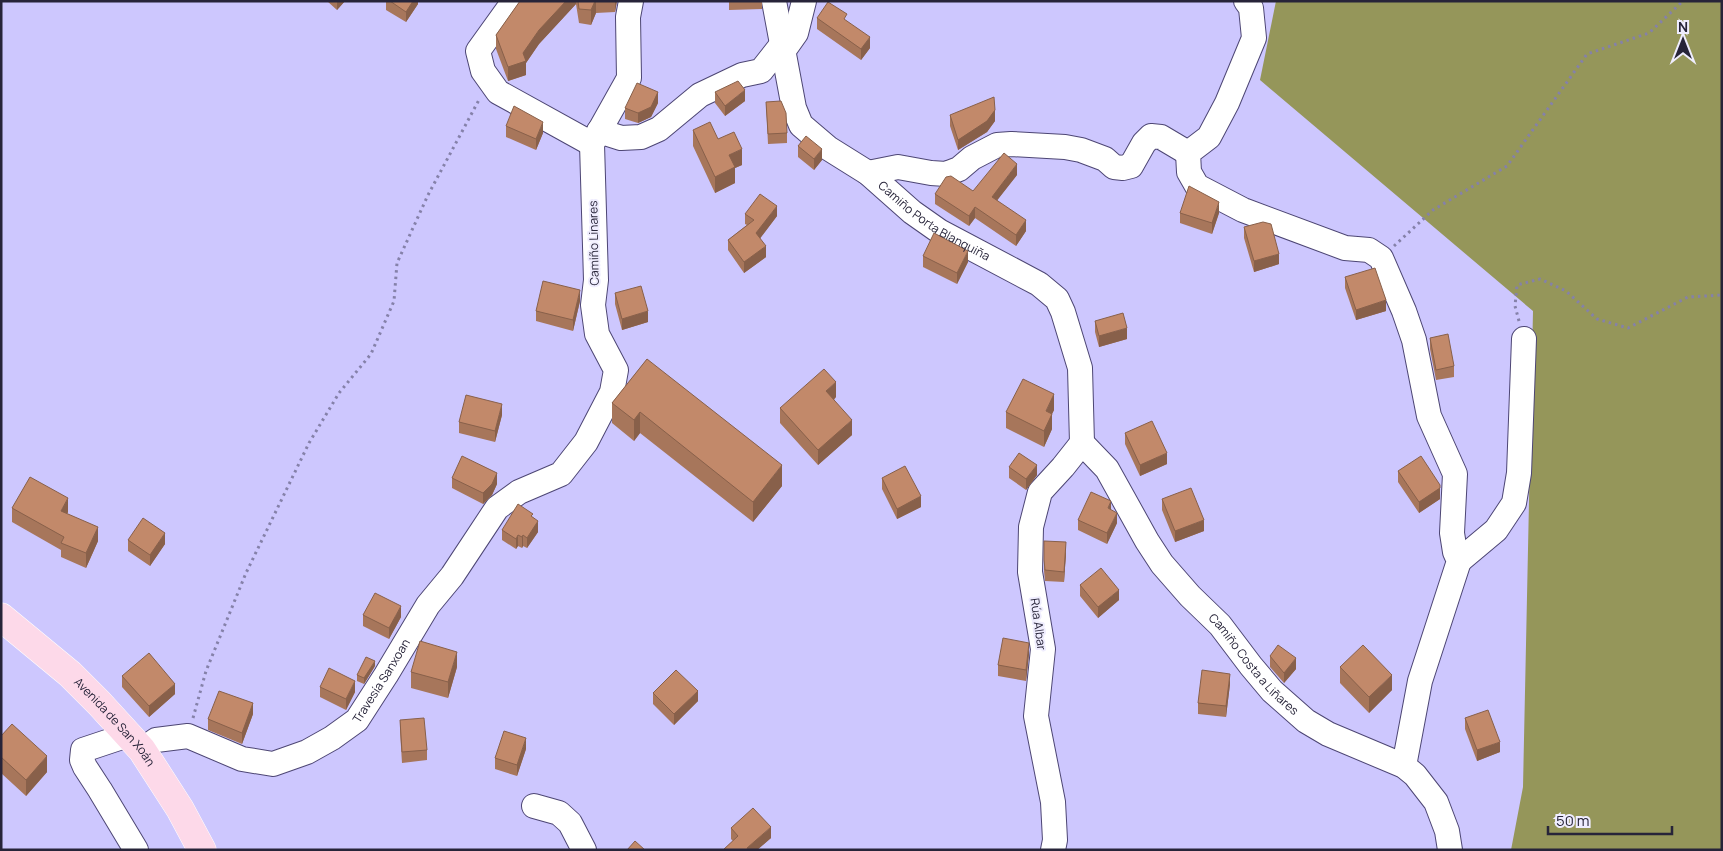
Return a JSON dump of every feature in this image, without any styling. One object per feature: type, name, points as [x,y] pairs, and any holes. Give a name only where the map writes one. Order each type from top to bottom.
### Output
[{"type":"main road","name":"Avenida de San Xoán","points":[[1,617],[70,674],[99,702],[135,743],[180,810],[202,850]]},
{"type":"street","points":[[514,1],[478,51],[483,71],[498,92],[595,138],[641,137],[659,129],[700,95],[742,75],[761,71],[796,33],[804,1]]},
{"type":"street","points":[[595,138],[629,78],[628,17],[631,1]]},
{"type":"street","name":"Camiño Porta Blanquiña","points":[[774,1],[784,46],[794,108],[801,125],[828,148],[868,173],[912,212],[939,231],[1039,284],[1057,299],[1063,312],[1080,368],[1082,443]]},
{"type":"street","points":[[1188,153],[1209,137],[1227,103],[1254,38],[1251,8],[1246,1]]},
{"type":"street","points":[[868,173],[898,167],[946,174],[959,169],[972,158],[997,146],[1011,144],[1065,147],[1081,150],[1105,159],[1114,167],[1123,168],[1131,166],[1144,143],[1151,136],[1160,137],[1188,153]]},
{"type":"street","name":"Camiño Linares","points":[[561,474],[586,442],[612,392],[616,370],[597,334],[593,305],[596,280],[595,138]]},
{"type":"street","points":[[1188,153],[1189,172],[1197,186],[1243,210],[1345,248],[1369,250],[1381,258],[1404,311],[1414,340],[1429,416],[1455,474],[1452,533],[1455,552],[1459,561]]},
{"type":"street","points":[[1404,766],[1420,681],[1459,561],[1496,530],[1514,503],[1519,473],[1524,339]]},
{"type":"street","name":"Camiño Costa a Liñares","points":[[1082,443],[1107,469],[1162,564],[1190,596],[1220,625],[1272,691],[1306,721],[1328,734],[1404,766],[1415,775],[1436,802],[1447,831],[1450,850]]},
{"type":"street","name":"Rúa Albar","points":[[1053,850],[1055,840],[1053,802],[1036,716],[1043,649],[1030,572],[1031,527],[1040,492],[1063,468],[1082,443]]},
{"type":"street","name":"Travesía Sanxoan","points":[[188,736],[242,759],[273,764],[307,752],[332,738],[357,720],[428,605],[452,576],[497,508],[519,492],[561,474]]},
{"type":"street","points":[[136,850],[85,767],[82,760],[83,750],[188,736]]},
{"type":"street","points":[[534,806],[558,813],[570,823],[584,850]]},
{"type":"path","points":[[1381,258],[1433,210],[1507,166],[1587,54],[1649,33],[1684,1]]},
{"type":"path","points":[[188,736],[206,671],[246,573],[310,443],[339,393],[371,354],[394,301],[397,263],[428,195],[489,80]]},
{"type":"path","points":[[1514,306],[1517,285],[1540,279],[1566,291],[1597,319],[1628,328],[1688,296],[1722,295]]},
{"type":"green space","points":[[1276,1],[1722,1],[1722,850],[1511,850],[1523,787],[1533,311],[1260,80]]},
{"type":"building","points":[[390,1],[413,1],[406,12]]},
{"type":"building","points":[[520,1],[566,1],[539,30],[523,53],[526,61],[508,67],[496,35]]},
{"type":"building","points":[[578,1],[595,1],[591,10],[579,9]]},
{"type":"building","points":[[828,2],[847,14],[844,19],[870,37],[861,49],[817,18]]},
{"type":"building","points":[[738,81],[745,90],[725,106],[715,92]]},
{"type":"building","points":[[637,83],[658,92],[651,107],[638,113],[625,108]]},
{"type":"building","points":[[994,97],[995,110],[987,121],[958,140],[950,115]]},
{"type":"building","points":[[781,101],[786,113],[787,133],[768,134],[766,102]]},
{"type":"building","points":[[514,106],[543,122],[536,139],[506,126]]},
{"type":"building","points":[[710,122],[718,139],[734,132],[742,149],[729,155],[735,167],[715,177],[693,130]]},
{"type":"building","points":[[806,136],[822,149],[814,159],[798,146]]},
{"type":"building","points":[[1004,153],[1017,164],[992,197],[1026,220],[1016,235],[975,207],[969,216],[935,194],[946,177],[951,176],[973,191]]},
{"type":"building","points":[[1189,186],[1219,202],[1212,223],[1180,213]]},
{"type":"building","points":[[760,194],[777,206],[756,233],[766,246],[744,262],[728,240],[754,220],[745,214]]},
{"type":"building","points":[[1263,222],[1271,224],[1279,254],[1254,261],[1244,227]]},
{"type":"building","points":[[934,233],[968,251],[957,273],[923,256]]},
{"type":"building","points":[[1375,268],[1386,300],[1356,310],[1345,277]]},
{"type":"building","points":[[543,281],[580,290],[573,320],[536,311]]},
{"type":"building","points":[[641,286],[648,311],[622,319],[615,293]]},
{"type":"building","points":[[1123,313],[1127,328],[1099,336],[1095,321]]},
{"type":"building","points":[[1448,334],[1454,366],[1436,370],[1430,338]]},
{"type":"building","points":[[647,359],[782,465],[753,502],[640,412],[634,420],[612,403]]},
{"type":"building","points":[[824,369],[836,382],[826,391],[852,420],[818,450],[780,408]]},
{"type":"building","points":[[1023,379],[1054,394],[1046,411],[1052,414],[1044,431],[1006,412]]},
{"type":"building","points":[[466,395],[502,404],[495,431],[459,422]]},
{"type":"building","points":[[1152,421],[1167,453],[1140,465],[1125,433]]},
{"type":"building","points":[[1019,453],[1037,465],[1026,479],[1009,467]]},
{"type":"building","points":[[462,456],[497,473],[492,484],[483,493],[452,478]]},
{"type":"building","points":[[1421,456],[1440,485],[1440,488],[1419,502],[1398,471]]},
{"type":"building","points":[[905,466],[921,496],[897,509],[882,478]]},
{"type":"building","points":[[30,477],[68,498],[61,511],[98,527],[86,553],[61,543],[64,537],[12,508]]},
{"type":"building","points":[[1191,488],[1204,520],[1175,531],[1162,499]]},
{"type":"building","points":[[1091,492],[1111,501],[1108,508],[1117,513],[1107,533],[1078,520]]},
{"type":"building","points":[[518,504],[533,514],[531,516],[538,521],[527,538],[523,535],[522,537],[518,535],[516,539],[502,530]]},
{"type":"building","points":[[143,518],[165,533],[150,555],[128,540]]},
{"type":"building","points":[[1044,541],[1066,542],[1064,572],[1045,570]]},
{"type":"building","points":[[1101,568],[1119,590],[1098,607],[1080,585]]},
{"type":"building","points":[[375,593],[401,606],[389,628],[363,615]]},
{"type":"building","points":[[1003,638],[1029,643],[1026,670],[998,665]]},
{"type":"building","points":[[420,641],[457,652],[448,682],[411,672]]},
{"type":"building","points":[[1278,645],[1296,658],[1284,673],[1270,656]]},
{"type":"building","points":[[1363,645],[1392,675],[1369,697],[1340,667]]},
{"type":"building","points":[[149,653],[175,684],[149,706],[122,676]]},
{"type":"building","points":[[366,657],[375,661],[364,678],[357,675]]},
{"type":"building","points":[[329,668],[355,681],[346,699],[320,687]]},
{"type":"building","points":[[676,670],[698,691],[674,714],[653,693]]},
{"type":"building","points":[[1202,670],[1230,674],[1226,706],[1198,703]]},
{"type":"building","points":[[219,691],[253,703],[242,733],[208,719]]},
{"type":"building","points":[[1488,710],[1500,742],[1477,750],[1465,718]]},
{"type":"building","points":[[424,718],[427,750],[402,752],[400,720]]},
{"type":"building","points":[[12,724],[47,756],[26,780],[1,757],[1,736]]},
{"type":"building","points":[[504,731],[526,738],[517,765],[495,758]]},
{"type":"building","points":[[753,808],[771,827],[747,848],[748,850],[723,850],[738,836],[731,828]]},
{"type":"building","points":[[635,841],[645,850],[627,850]]}]
